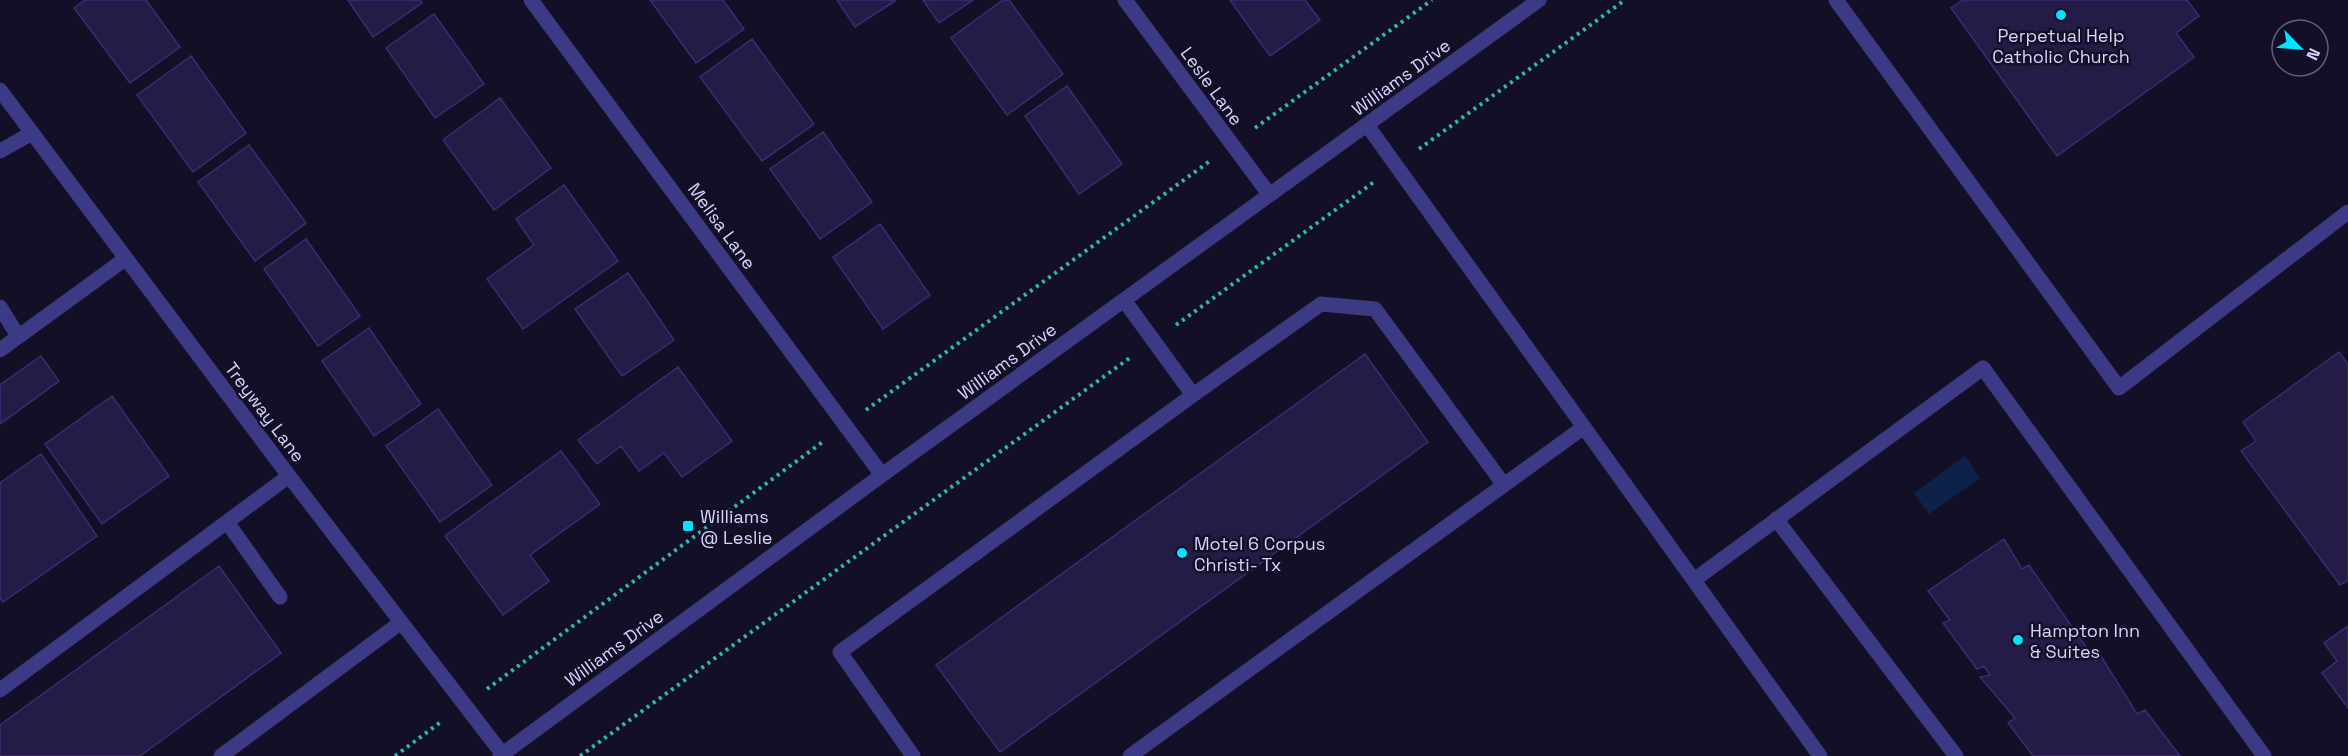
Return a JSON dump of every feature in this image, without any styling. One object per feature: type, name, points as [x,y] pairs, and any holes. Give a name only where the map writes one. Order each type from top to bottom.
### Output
[{"type":"street","name":"Melisa Lane","points":[[531,0],[882,475]]},
{"type":"street","name":"Lesle Lane","points":[[1125,0],[1269,194]]},
{"type":"street","name":"Williams Drive","points":[[502,755],[882,475],[1539,0]]},
{"type":"street","points":[[1836,0],[2118,388],[2348,212]]},
{"type":"street","name":"Treyway Lane","points":[[0,90],[125,259],[502,755]]},
{"type":"street","points":[[1367,125],[1820,756]]},
{"type":"street","points":[[0,151],[32,133]]},
{"type":"street","points":[[0,350],[125,259]]},
{"type":"street","points":[[1124,300],[1193,395]]},
{"type":"street","points":[[913,756],[840,652],[1321,304],[1375,309],[1504,485]]},
{"type":"street","points":[[0,307],[18,336]]},
{"type":"street","points":[[1694,580],[1983,368],[2264,756]]},
{"type":"street","points":[[1130,756],[1584,427]]},
{"type":"street","points":[[0,690],[289,476]]},
{"type":"street","points":[[1776,519],[1956,756]]},
{"type":"street","points":[[228,522],[280,597]]},
{"type":"street","points":[[220,756],[400,623]]},
{"type":"path","points":[[395,756],[845,425],[1432,0]]},
{"type":"path","points":[[580,756],[1625,0]]},
{"type":"water","points":[[1965,456],[1980,478],[1929,514],[1914,493]]},
{"type":"building","points":[[85,0],[146,0],[180,47],[130,83],[74,8]]},
{"type":"building","points":[[348,0],[420,0],[422,3],[373,37]]},
{"type":"building","points":[[650,0],[723,0],[744,29],[696,63]]},
{"type":"building","points":[[837,0],[895,0],[895,1],[855,27]]},
{"type":"building","points":[[923,0],[973,0],[939,23]]},
{"type":"building","points":[[1003,0],[1009,0],[1063,74],[1007,115],[951,38]]},
{"type":"building","points":[[1230,0],[1305,0],[1320,20],[1270,56]]},
{"type":"building","points":[[1963,0],[2187,0],[2199,16],[2176,33],[2194,57],[2057,156],[1951,8]]},
{"type":"building","points":[[434,14],[484,84],[435,118],[386,48]]},
{"type":"building","points":[[752,39],[814,124],[762,161],[700,77]]},
{"type":"building","points":[[191,56],[246,133],[193,172],[137,95]]},
{"type":"building","points":[[1067,86],[1122,164],[1079,194],[1025,116]]},
{"type":"building","points":[[500,98],[551,168],[494,210],[443,140]]},
{"type":"building","points":[[823,132],[872,202],[820,239],[770,169]]},
{"type":"building","points":[[249,145],[306,223],[255,261],[198,182]]},
{"type":"building","points":[[564,185],[618,261],[523,329],[487,279],[534,245],[516,219]]},
{"type":"building","points":[[880,224],[930,295],[883,329],[833,257]]},
{"type":"building","points":[[306,239],[360,316],[318,346],[264,269]]},
{"type":"building","points":[[628,273],[674,340],[622,376],[575,309]]},
{"type":"building","points":[[369,328],[421,404],[374,436],[322,361]]},
{"type":"building","points":[[2339,352],[2348,364],[2348,580],[2340,585],[2241,451],[2256,441],[2243,422]]},
{"type":"building","name":"Motel 6 Corpus Christi- Tx","points":[[1365,354],[1428,442],[1000,752],[936,665]]},
{"type":"building","points":[[41,356],[59,381],[0,424],[0,385]]},
{"type":"building","points":[[678,367],[732,441],[682,477],[664,453],[639,471],[621,446],[597,464],[578,440]]},
{"type":"building","points":[[112,396],[169,476],[102,524],[45,444]]},
{"type":"building","points":[[438,409],[492,485],[440,522],[386,446]]},
{"type":"building","points":[[561,451],[600,504],[530,555],[549,581],[503,615],[445,536]]},
{"type":"building","points":[[41,454],[97,536],[3,602],[0,598],[0,483]]},
{"type":"building","name":"Hampton Inn & Suites","points":[[2004,539],[2022,569],[2029,565],[2095,660],[2101,656],[2137,714],[2145,710],[2180,756],[2033,756],[2008,723],[2015,718],[1980,677],[1990,675],[1984,666],[1977,669],[1943,623],[1950,620],[1928,591]]},
{"type":"building","points":[[219,566],[281,653],[140,756],[0,756],[0,725]]},
{"type":"building","points":[[2348,626],[2348,708],[2322,673],[2337,661],[2324,643]]},
{"type":"place","name":"Perpetual Help Catholic Church","points":[[2061,15]]},
{"type":"place","name":"Williams @ Leslie","points":[[688,526]]},
{"type":"place","name":"Motel 6 Corpus Christi- Tx","points":[[1182,553]]},
{"type":"place","name":"Hampton Inn & Suites","points":[[2018,640]]}]
